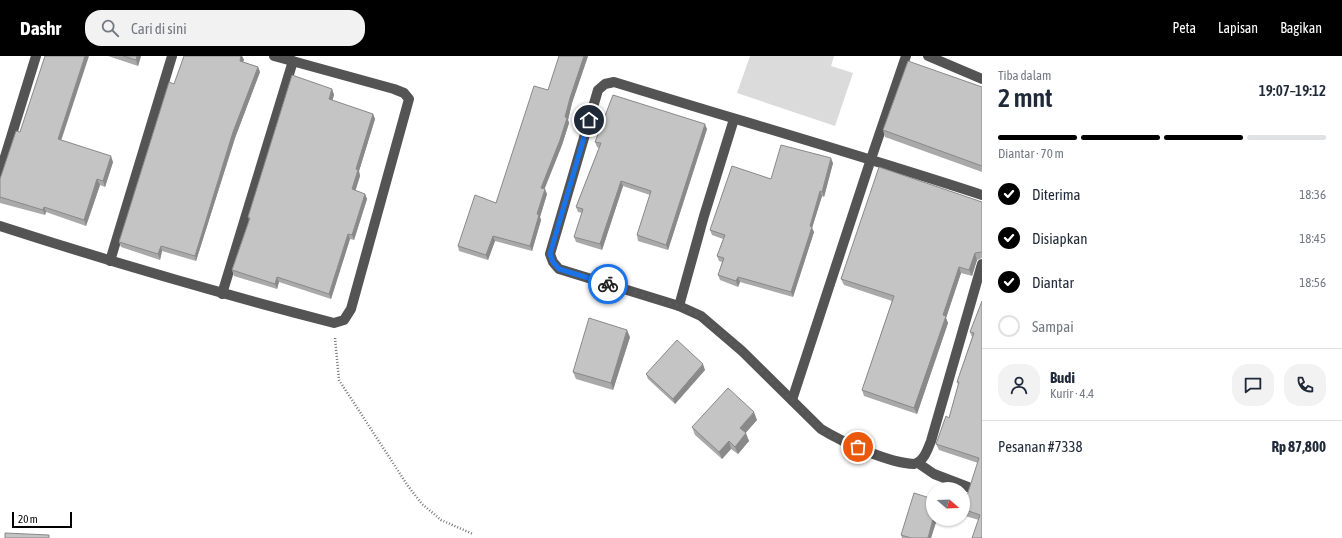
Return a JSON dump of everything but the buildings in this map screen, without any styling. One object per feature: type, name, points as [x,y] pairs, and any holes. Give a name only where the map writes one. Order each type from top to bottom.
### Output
[{"type":"street","points":[[0,173],[36,56]]},
{"type":"street","points":[[110,261],[172,56]]},
{"type":"street","points":[[0,226],[110,261],[222,294],[334,323],[344,320],[351,309],[409,99],[404,93],[394,89],[274,56]]},
{"type":"street","points":[[792,400],[906,56]]},
{"type":"street","points":[[928,56],[982,79]]},
{"type":"street","points":[[222,294],[293,61]]},
{"type":"street","points":[[982,195],[871,158],[734,119],[614,82],[605,84],[598,90],[550,254],[559,269],[679,306],[701,316],[742,351],[821,429],[832,436],[879,455],[908,464],[918,463],[925,456],[931,441],[982,264]]},
{"type":"street","points":[[679,306],[704,216],[734,119]]},
{"type":"street","points":[[918,463],[934,474],[955,482]]},
{"type":"path","points":[[334,323],[339,380],[408,486],[422,504],[441,520],[473,534]]},
{"type":"shaded area","points":[[750,56],[834,56],[831,66],[853,73],[835,126],[737,93]]},
{"type":"way so far","points":[[608,284],[679,306],[701,316],[742,351],[821,429],[832,436],[858,447]]},
{"type":"route","points":[[589,120],[550,254],[553,262],[559,269],[608,284]]}]
